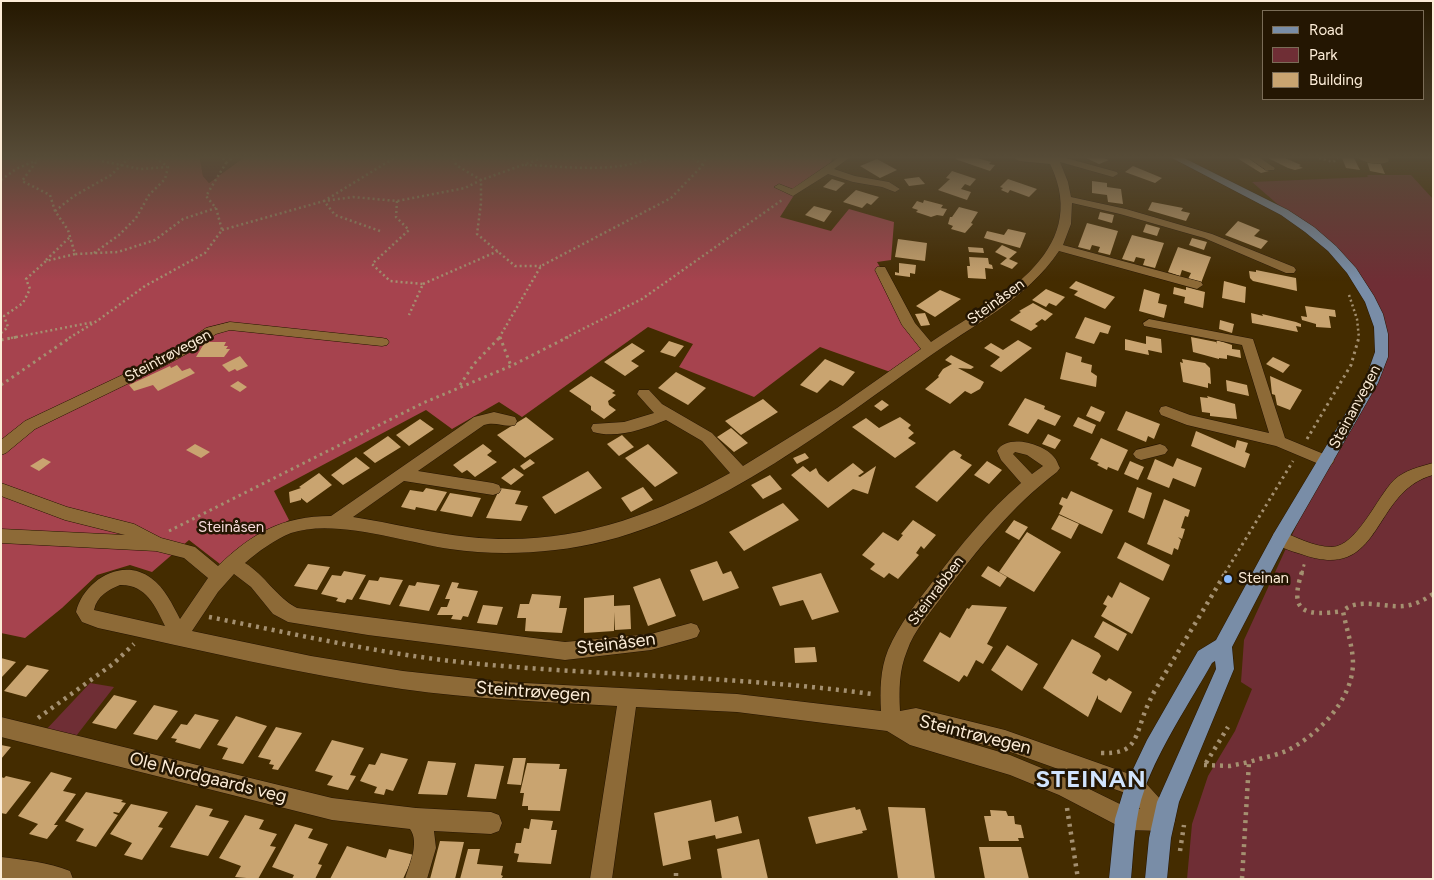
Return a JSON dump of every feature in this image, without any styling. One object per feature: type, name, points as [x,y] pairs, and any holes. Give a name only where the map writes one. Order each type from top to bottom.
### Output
[{"type":"main road","name":"Steinanvegen","points":[[1120,879],[1126,819],[1135,786],[1154,747],[1205,657],[1223,646],[1280,538],[1371,383],[1380,363],[1382,338],[1375,310],[1348,266],[1307,228],[1260,199]]},
{"type":"main road","points":[[1156,879],[1174,821],[1172,793],[1226,669],[1223,646]]},
{"type":"street","points":[[1068,199],[1122,210],[1225,242],[1290,270]]},
{"type":"street","name":"Steinåsen","points":[[179,637],[192,614],[226,571],[256,544],[288,527],[316,522],[334,522],[468,544],[504,547],[538,545],[590,538],[642,524],[690,502],[742,474],[841,413],[1022,284],[1046,261],[1056,247],[1065,223],[1068,199]]},
{"type":"street","points":[[1056,247],[1197,285]]},
{"type":"street","points":[[1274,263],[1280,252]]},
{"type":"street","points":[[881,270],[909,326],[929,349]]},
{"type":"street","points":[[1149,323],[1248,342],[1279,441]]},
{"type":"street","name":"Steintrøvegen","points":[[1,449],[30,426],[159,363],[185,349],[211,331],[230,326],[284,334],[382,342]]},
{"type":"street","points":[[644,394],[647,400],[666,414],[681,420],[707,437],[742,474]]},
{"type":"street","name":"Steinanvegen","points":[[1166,411],[1187,420],[1279,441],[1326,460]]},
{"type":"street","points":[[598,428],[628,427],[666,414]]},
{"type":"street","points":[[334,522],[479,422],[494,416],[500,416],[510,422]]},
{"type":"street","points":[[1140,454],[1160,450]]},
{"type":"street","points":[[1280,538],[1309,549],[1326,553],[1339,553],[1350,548],[1359,540],[1392,491],[1408,476],[1433,469]]},
{"type":"street","points":[[403,475],[492,489]]},
{"type":"street","name":"Steinrabben","points":[[891,722],[890,678],[894,661],[908,628],[967,549],[1002,509],[1030,482]]},
{"type":"street","points":[[1,489],[65,513],[134,531],[156,544]]},
{"type":"street","points":[[1,536],[156,544],[189,552],[226,571]]},
{"type":"street","name":"Steinåsen","points":[[226,571],[244,571],[257,582],[279,608],[294,616],[340,622],[565,651],[651,642],[691,631]]},
{"type":"street","name":"Steintrøvegen","points":[[179,637],[163,601],[156,591],[139,579],[112,580],[98,588],[88,599],[85,612],[88,616],[150,631],[311,665],[403,680],[505,691],[737,703],[891,722],[916,718],[1006,740],[1135,786],[1174,821]]},
{"type":"street","points":[[601,879],[628,698]]},
{"type":"street","name":"Steintrøvegen","points":[[891,722],[910,735],[1010,765],[1066,788],[1126,819],[1174,821]]},
{"type":"street","name":"Ole Nordgaards veg","points":[[11,729],[332,809],[416,819],[491,823]]},
{"type":"street","points":[[416,819],[426,833],[426,842],[416,879]]},
{"type":"street","points":[[1,868],[32,872],[62,879]]},
{"type":"path","points":[[51,199],[55,210],[68,230],[75,254]]},
{"type":"path","points":[[55,210],[71,199]]},
{"type":"path","points":[[94,254],[119,235],[136,218],[147,199]]},
{"type":"path","points":[[209,199],[216,208],[222,230]]},
{"type":"path","points":[[1,385],[97,321],[145,286],[205,253],[222,230],[268,216],[300,210],[327,199]]},
{"type":"path","points":[[324,201],[338,199]]},
{"type":"path","points":[[376,199],[398,201],[408,199]]},
{"type":"path","points":[[481,199],[477,234],[515,266],[541,266],[669,199]]},
{"type":"path","points":[[156,544],[169,532],[423,403],[459,386],[511,366],[642,299],[783,199]]},
{"type":"path","points":[[324,201],[335,215],[380,231]]},
{"type":"path","points":[[398,201],[396,217],[409,230],[372,264],[390,281],[423,284],[498,251]]},
{"type":"path","points":[[46,261],[75,254],[118,252],[155,240],[183,219],[216,208]]},
{"type":"path","points":[[1,333],[8,327],[4,316],[23,303],[30,289],[26,279],[70,237]]},
{"type":"path","points":[[459,386],[474,364],[500,338],[541,266]]},
{"type":"path","points":[[409,315],[423,284]]},
{"type":"path","points":[[1092,751],[1112,754],[1122,752],[1138,737],[1145,710],[1154,692],[1301,450],[1354,358],[1359,343],[1357,314],[1347,290]]},
{"type":"path","points":[[1,340],[97,321]]},
{"type":"path","points":[[500,338],[511,366]]},
{"type":"path","points":[[1309,549],[1296,596],[1299,604],[1310,612],[1320,614],[1344,611],[1347,607],[1354,604],[1403,608],[1416,604],[1433,594]]},
{"type":"path","points":[[1204,765],[1230,766],[1288,750],[1314,731],[1340,704],[1350,685],[1353,666],[1351,642],[1345,625],[1344,611]]},
{"type":"path","points":[[192,614],[388,654],[470,664],[807,685],[890,697]]},
{"type":"path","points":[[11,729],[113,664],[150,631]]},
{"type":"path","points":[[1201,770],[1228,727]]},
{"type":"path","points":[[1242,879],[1248,762]]},
{"type":"path","points":[[1067,804],[1078,879]]},
{"type":"path","points":[[1174,821],[1178,860]]},
{"type":"green space","points":[[1,199],[792,199],[780,217],[831,231],[849,209],[894,222],[891,260],[877,262],[929,349],[896,374],[820,347],[754,397],[679,367],[693,344],[648,327],[522,417],[499,402],[452,429],[426,410],[274,491],[289,520],[220,564],[189,540],[152,572],[130,565],[97,575],[62,608],[25,638],[1,633]]},
{"type":"green space","points":[[1272,199],[1433,199],[1433,879],[1187,879],[1192,824],[1208,776],[1235,731],[1252,689],[1241,682],[1244,640],[1326,461],[1387,349],[1367,288],[1313,235]]},
{"type":"green space","points":[[90,683],[114,687],[73,740],[43,733]]},
{"type":"building","points":[[846,199],[877,199],[871,205],[867,203],[862,208],[843,202]]},
{"type":"building","points":[[1108,199],[1122,199],[1123,204],[1108,202]]},
{"type":"building","points":[[924,200],[943,205],[941,208],[947,209],[943,216],[931,217],[916,212],[918,210],[912,208],[917,201],[923,203]]},
{"type":"building","points":[[1152,202],[1183,208],[1181,211],[1190,213],[1186,221],[1148,210]]},
{"type":"building","points":[[814,206],[832,211],[824,222],[805,215]]},
{"type":"building","points":[[959,207],[978,212],[971,223],[973,224],[965,233],[951,229],[953,226],[948,224],[950,217]]},
{"type":"building","points":[[1100,212],[1114,215],[1112,223],[1098,219]]},
{"type":"building","points":[[1238,221],[1260,230],[1254,236],[1268,241],[1261,249],[1225,235]]},
{"type":"building","points":[[1087,223],[1118,231],[1110,255],[1098,252],[1100,247],[1092,245],[1090,250],[1078,247]]},
{"type":"building","points":[[1146,224],[1160,228],[1157,236],[1143,232]]},
{"type":"building","points":[[1008,229],[1026,233],[1020,248],[984,238],[987,231],[1004,235]]},
{"type":"building","points":[[1132,235],[1164,243],[1155,268],[1143,265],[1145,259],[1136,257],[1134,262],[1122,259]]},
{"type":"building","points":[[1192,238],[1207,242],[1204,250],[1189,245]]},
{"type":"building","points":[[898,239],[927,243],[925,261],[895,257]]},
{"type":"building","points":[[1002,245],[1017,252],[1009,259],[1018,263],[1012,269],[1000,264],[1007,258],[995,252]]},
{"type":"building","points":[[968,247],[983,248],[984,253],[969,252]]},
{"type":"building","points":[[1178,247],[1211,257],[1201,283],[1188,279],[1191,273],[1182,270],[1180,276],[1168,272]]},
{"type":"building","points":[[969,257],[988,258],[989,264],[992,265],[993,269],[985,268],[986,279],[968,278],[967,266],[970,266]]},
{"type":"building","points":[[899,263],[916,265],[915,274],[910,273],[910,277],[895,275],[895,272],[899,273]]},
{"type":"building","points":[[1256,270],[1296,278],[1297,291],[1253,281],[1250,278],[1249,271],[1256,272]]},
{"type":"building","points":[[1076,281],[1115,297],[1105,309],[1074,295],[1078,291],[1069,288]]},
{"type":"building","points":[[1224,281],[1246,287],[1245,303],[1222,298]]},
{"type":"building","points":[[1174,287],[1186,290],[1186,287],[1205,292],[1203,308],[1184,303],[1185,297],[1173,294]]},
{"type":"building","points":[[1046,289],[1065,297],[1056,306],[1049,303],[1046,307],[1032,300]]},
{"type":"building","points":[[1144,289],[1160,294],[1158,303],[1167,305],[1164,318],[1139,311]]},
{"type":"building","points":[[940,290],[961,299],[935,317],[916,306]]},
{"type":"building","points":[[1033,303],[1053,314],[1045,321],[1042,319],[1035,324],[1038,326],[1031,331],[1010,320],[1021,312],[1019,311]]},
{"type":"building","points":[[1305,306],[1335,310],[1336,317],[1329,316],[1331,328],[1316,327],[1316,324],[1302,320],[1301,316],[1307,317]]},
{"type":"building","points":[[925,313],[930,325],[921,326],[915,314]]},
{"type":"building","points":[[1251,313],[1296,322],[1301,324],[1301,327],[1296,326],[1298,332],[1252,323]]},
{"type":"building","points":[[1085,317],[1111,326],[1108,334],[1100,332],[1094,344],[1075,338]]},
{"type":"building","points":[[1220,320],[1234,324],[1232,333],[1219,329]]},
{"type":"building","points":[[1146,336],[1161,339],[1162,353],[1148,350],[1149,355],[1125,350],[1125,339],[1146,344]]},
{"type":"building","points":[[1191,337],[1216,342],[1216,344],[1217,340],[1232,345],[1232,349],[1240,350],[1241,358],[1227,355],[1227,359],[1219,359],[1193,352]]},
{"type":"building","points":[[1018,340],[1032,348],[1001,372],[990,366],[1000,357],[984,348],[991,343],[1003,350]]},
{"type":"building","points":[[669,341],[684,346],[675,357],[660,352]]},
{"type":"building","points":[[205,342],[226,342],[224,346],[228,346],[226,349],[230,349],[224,357],[196,357]]},
{"type":"building","points":[[632,343],[645,351],[631,361],[639,366],[625,376],[604,362]]},
{"type":"building","points":[[1066,352],[1082,357],[1081,362],[1092,365],[1091,372],[1097,376],[1096,387],[1060,379]]},
{"type":"building","points":[[951,355],[974,367],[971,369],[958,368],[984,382],[980,389],[971,394],[965,391],[950,404],[925,389],[939,377],[943,369],[952,364],[945,360]]},
{"type":"building","points":[[240,356],[248,366],[229,372],[222,365]]},
{"type":"building","points":[[1273,357],[1290,365],[1283,373],[1266,364]]},
{"type":"building","points":[[825,359],[855,372],[843,386],[830,380],[817,393],[800,385]]},
{"type":"building","points":[[1182,359],[1205,363],[1210,368],[1211,384],[1208,383],[1208,388],[1183,382],[1180,362],[1183,363]]},
{"type":"building","points":[[177,365],[182,371],[190,368],[195,373],[158,391],[153,385],[134,391],[129,385],[170,366],[171,368]]},
{"type":"building","points":[[676,372],[706,388],[688,405],[658,388]]},
{"type":"building","points":[[591,376],[615,391],[612,393],[616,395],[608,401],[609,405],[616,410],[604,419],[591,410],[591,406],[569,391]]},
{"type":"building","points":[[1270,376],[1302,390],[1290,410],[1277,405],[1275,395],[1272,394]]},
{"type":"building","points":[[1226,380],[1247,385],[1249,396],[1227,391]]},
{"type":"building","points":[[238,381],[247,387],[240,392],[230,386]]},
{"type":"building","points":[[1207,396],[1235,404],[1237,419],[1210,416],[1210,413],[1202,412],[1200,397],[1208,398]]},
{"type":"building","points":[[1025,398],[1045,406],[1044,409],[1061,416],[1055,426],[1038,419],[1028,434],[1008,425]]},
{"type":"building","points":[[763,399],[778,412],[741,435],[725,421]]},
{"type":"building","points":[[882,400],[889,405],[881,411],[874,406]]},
{"type":"building","points":[[1091,406],[1105,412],[1100,422],[1086,416]]},
{"type":"building","points":[[1126,411],[1160,424],[1154,439],[1148,436],[1146,442],[1117,430]]},
{"type":"building","points":[[526,417],[554,439],[525,458],[497,435]]},
{"type":"building","points":[[900,417],[911,425],[908,428],[914,433],[908,438],[916,443],[895,458],[852,427],[866,418],[879,428]]},
{"type":"building","points":[[1078,417],[1096,425],[1092,434],[1073,426]]},
{"type":"building","points":[[420,419],[434,429],[409,446],[396,435]]},
{"type":"building","points":[[731,428],[748,443],[734,452],[717,437]]},
{"type":"building","points":[[1196,431],[1235,448],[1237,440],[1248,443],[1245,452],[1250,454],[1245,468],[1191,446]]},
{"type":"building","points":[[1048,434],[1061,440],[1055,449],[1042,444]]},
{"type":"building","points":[[622,435],[634,447],[619,456],[607,444]]},
{"type":"building","points":[[388,436],[401,447],[375,463],[363,453]]},
{"type":"building","points":[[1101,438],[1128,450],[1118,471],[1108,467],[1107,470],[1097,465],[1099,463],[1090,459]]},
{"type":"building","points":[[195,444],[210,452],[201,458],[186,450]]},
{"type":"building","points":[[483,444],[492,451],[487,455],[497,462],[475,477],[467,470],[462,473],[453,465]]},
{"type":"building","points":[[648,444],[678,473],[655,487],[625,458]]},
{"type":"building","points":[[954,450],[962,455],[960,458],[972,465],[937,502],[915,487]]},
{"type":"building","points":[[805,453],[809,458],[797,464],[793,458]]},
{"type":"building","points":[[356,457],[370,468],[343,485],[331,475]]},
{"type":"building","points":[[43,458],[51,462],[39,471],[30,466]]},
{"type":"building","points":[[1177,458],[1202,468],[1195,487],[1173,478],[1169,488],[1147,479],[1155,459],[1173,467]]},
{"type":"building","points":[[530,459],[535,463],[524,470],[520,466]]},
{"type":"building","points":[[987,461],[1002,470],[989,484],[974,475]]},
{"type":"building","points":[[1130,461],[1144,467],[1138,480],[1124,474]]},
{"type":"building","points":[[853,463],[864,472],[858,476],[860,477],[876,466],[868,494],[853,489],[828,508],[791,475],[803,466],[810,472],[816,468],[819,474],[828,482]]},
{"type":"building","points":[[514,468],[524,475],[511,485],[501,478]]},
{"type":"building","points":[[588,471],[602,488],[555,514],[542,497]]},
{"type":"building","points":[[319,473],[332,485],[307,503],[301,498],[301,500],[290,503],[289,492],[301,488],[299,487]]},
{"type":"building","points":[[770,475],[782,489],[763,499],[751,485]]},
{"type":"building","points":[[643,487],[653,500],[631,512],[621,498]]},
{"type":"building","points":[[1137,487],[1152,493],[1144,519],[1128,512]]},
{"type":"building","points":[[426,488],[447,492],[436,511],[416,507],[415,510],[401,507],[410,490],[423,492]]},
{"type":"building","points":[[500,488],[521,491],[515,504],[528,506],[521,521],[486,518]]},
{"type":"building","points":[[1071,491],[1113,510],[1102,534],[1059,514],[1063,506],[1059,504],[1062,497],[1067,499]]},
{"type":"building","points":[[450,493],[481,498],[472,517],[440,511]]},
{"type":"building","points":[[1164,499],[1190,510],[1188,517],[1185,516],[1181,528],[1185,529],[1182,539],[1178,537],[1181,540],[1178,550],[1174,548],[1172,555],[1147,544]]},
{"type":"building","points":[[783,503],[799,520],[744,551],[729,532]]},
{"type":"building","points":[[1059,515],[1079,524],[1071,539],[1051,529]]},
{"type":"building","points":[[913,520],[936,535],[924,549],[921,546],[916,553],[919,555],[898,579],[889,573],[884,578],[870,569],[875,564],[862,555],[883,532],[898,541],[903,535],[901,534]]},
{"type":"building","points":[[1014,520],[1028,527],[1019,540],[1005,532]]},
{"type":"building","points":[[1027,532],[1061,552],[1034,592],[999,572]]},
{"type":"building","points":[[1125,542],[1170,565],[1163,581],[1117,558]]},
{"type":"building","points":[[717,561],[723,574],[731,571],[739,588],[703,601],[690,570]]},
{"type":"building","points":[[308,564],[330,567],[317,590],[294,586]]},
{"type":"building","points":[[988,566],[1007,577],[1000,587],[981,576]]},
{"type":"building","points":[[344,571],[366,575],[352,600],[347,599],[345,603],[336,601],[338,598],[321,594],[332,575],[341,576]]},
{"type":"building","points":[[821,573],[839,612],[812,620],[803,600],[780,606],[772,587]]},
{"type":"building","points":[[380,577],[403,580],[390,605],[359,599],[369,580],[378,581]]},
{"type":"building","points":[[660,578],[676,616],[648,626],[633,587]]},
{"type":"building","points":[[417,582],[440,585],[429,611],[399,606],[409,585],[415,586]]},
{"type":"building","points":[[452,582],[459,583],[457,588],[478,591],[468,617],[463,616],[461,620],[451,619],[453,615],[437,615],[441,607],[447,607],[450,599],[445,599]]},
{"type":"building","points":[[1120,582],[1150,598],[1132,634],[1101,616],[1107,606],[1103,604],[1108,595],[1112,598]]},
{"type":"building","points":[[532,594],[561,596],[559,608],[567,608],[562,633],[525,631],[526,618],[517,618],[520,604],[529,604]]},
{"type":"building","points":[[614,595],[614,606],[630,605],[631,629],[615,630],[614,612],[614,631],[584,633],[584,598]]},
{"type":"building","points":[[483,605],[503,607],[497,625],[477,623]]},
{"type":"building","points":[[972,605],[1007,607],[987,644],[993,647],[983,664],[976,660],[967,677],[964,675],[959,682],[923,661],[940,632],[950,638],[967,608],[969,609]]},
{"type":"building","points":[[1103,621],[1127,634],[1118,651],[1094,637]]},
{"type":"building","points":[[1072,639],[1099,653],[1101,656],[1092,673],[1106,681],[1109,678],[1132,692],[1121,713],[1098,699],[1098,695],[1088,717],[1043,688]]},
{"type":"building","points":[[1007,645],[1038,664],[1022,691],[991,670]]},
{"type":"building","points":[[815,647],[817,662],[795,663],[794,648]]},
{"type":"building","points":[[1,658],[16,662],[1,678]]},
{"type":"building","points":[[27,665],[49,670],[26,697],[4,691]]},
{"type":"building","points":[[114,695],[137,701],[116,729],[92,723]]},
{"type":"building","points":[[154,705],[178,711],[157,740],[133,734]]},
{"type":"building","points":[[195,714],[219,720],[200,749],[175,742],[177,739],[171,738],[181,724],[187,725]]},
{"type":"building","points":[[236,716],[267,726],[243,764],[222,759],[228,748],[217,745]]},
{"type":"building","points":[[276,727],[302,733],[278,770],[272,769],[274,765],[269,764],[271,760],[258,757]]},
{"type":"building","points":[[332,740],[364,748],[350,775],[356,776],[348,790],[327,785],[333,776],[315,771]]},
{"type":"building","points":[[1,745],[11,747],[1,759]]},
{"type":"building","points":[[381,753],[408,759],[393,791],[386,789],[384,795],[374,793],[377,787],[360,781],[369,764],[375,765]]},
{"type":"building","points":[[513,758],[526,758],[521,785],[507,784]]},
{"type":"building","points":[[428,761],[456,763],[447,795],[418,794]]},
{"type":"building","points":[[527,763],[560,764],[559,769],[567,769],[560,811],[528,810],[528,806],[522,806],[524,793],[520,793]]},
{"type":"building","points":[[475,764],[504,766],[496,799],[467,797]]},
{"type":"building","points":[[51,772],[72,778],[63,791],[76,794],[54,825],[58,825],[47,839],[29,834],[38,824],[18,816]]},
{"type":"building","points":[[6,776],[31,782],[6,814],[1,813],[1,777],[4,778]]},
{"type":"building","points":[[86,792],[123,800],[121,802],[126,803],[119,813],[113,813],[118,815],[96,847],[76,841],[84,829],[65,821]]},
{"type":"building","points":[[711,800],[715,822],[738,816],[742,833],[716,839],[715,835],[688,841],[691,859],[663,866],[654,813]]},
{"type":"building","points":[[131,804],[168,812],[158,827],[163,828],[142,860],[124,855],[132,843],[110,834]]},
{"type":"building","points":[[196,805],[213,809],[209,816],[229,821],[208,856],[170,847]]},
{"type":"building","points":[[855,807],[856,810],[860,809],[867,830],[862,831],[863,833],[816,844],[808,817]]},
{"type":"building","points":[[888,807],[925,808],[935,879],[898,879]]},
{"type":"building","points":[[990,810],[1006,811],[1008,816],[1014,816],[1015,824],[1021,825],[1024,838],[1018,838],[1019,841],[989,841],[984,816],[991,816]]},
{"type":"building","points":[[245,815],[264,820],[259,829],[277,834],[270,846],[276,847],[258,879],[235,877],[241,866],[219,858]]},
{"type":"building","points":[[531,819],[553,821],[551,830],[557,830],[551,864],[517,862],[519,854],[514,853],[516,843],[521,843],[524,828],[529,829]]},
{"type":"building","points":[[295,824],[313,829],[308,838],[328,844],[318,864],[322,865],[315,879],[292,879],[294,875],[272,867]]},
{"type":"building","points":[[759,839],[768,879],[722,879],[717,849]]},
{"type":"building","points":[[440,841],[464,842],[455,879],[430,879]]},
{"type":"building","points":[[347,846],[386,858],[389,849],[414,855],[403,879],[330,879]]},
{"type":"building","points":[[979,847],[1021,847],[1029,879],[985,879]]},
{"type":"building","points":[[468,849],[480,849],[477,864],[503,866],[501,875],[503,876],[501,879],[460,879]]},
{"type":"place","name":"Steinan","points":[[1228,579]]},
{"type":"district","name":"STEINAN","points":[[1091,780]]}]
